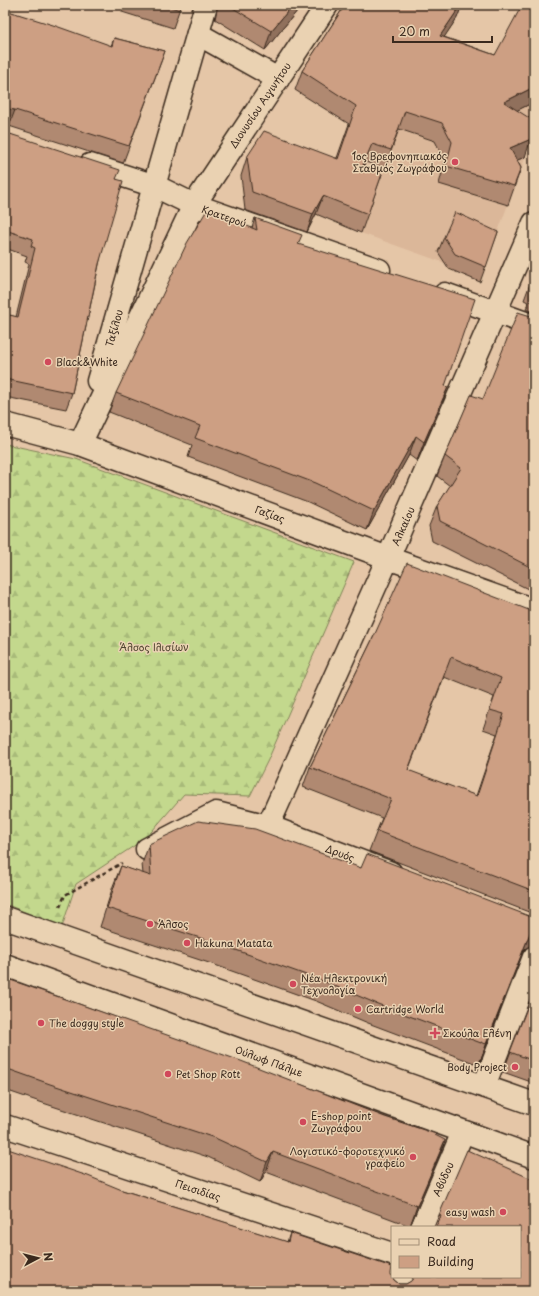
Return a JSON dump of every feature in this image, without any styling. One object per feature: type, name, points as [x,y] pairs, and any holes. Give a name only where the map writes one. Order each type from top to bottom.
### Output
[{"type":"street","name":"Ταξίλου","points":[[80,444],[206,5]]},
{"type":"street","name":"Διονυσίου Αιγινήτου","points":[[194,205],[327,5]]},
{"type":"street","points":[[198,34],[278,79]]},
{"type":"street","name":"Κρατερού","points":[[73,160],[155,186],[194,205],[400,278]]},
{"type":"street","name":"Ταξίλου","points":[[80,444],[194,205]]},
{"type":"street","name":"Αλκαίου","points":[[268,826],[388,558],[534,223]]},
{"type":"street","points":[[430,288],[534,326]]},
{"type":"street","name":"Γαζίας","points":[[5,424],[80,444],[388,558],[534,610]]},
{"type":"street","name":"Δρυός","points":[[147,849],[216,813],[268,826],[408,879]]},
{"type":"street","points":[[5,918],[534,1104]]},
{"type":"street","points":[[484,1086],[534,957]]},
{"type":"street","name":"Ούλωφ Πάλμε","points":[[5,964],[534,1157]]},
{"type":"street","name":"Πεισιδίας","points":[[5,1126],[391,1254]]},
{"type":"street","name":"Αβύδου","points":[[422,1226],[463,1132]]},
{"type":"street","points":[[396,1291],[401,1278]]},
{"type":"path","points":[[49,933],[65,895],[147,849]]},
{"type":"shaded area","name":"1ος Βρεφονηπιακός Σταθμός Ζωγράφου","points":[[534,89],[534,134],[492,248],[445,263],[361,233],[385,166],[396,128]]},
{"type":"green space","name":"Άλσος Ιλισίων","points":[[5,444],[76,459],[354,562],[268,760],[250,796],[184,794],[146,838],[76,884],[62,927],[5,904]]},
{"type":"building","points":[[164,5],[181,5],[180,10]]},
{"type":"building","points":[[228,5],[293,5],[271,31]]},
{"type":"building","points":[[345,5],[461,5],[440,36],[495,55],[522,5],[534,5],[534,87],[504,102],[534,121],[534,132],[531,139],[510,148],[521,168],[514,186],[446,166],[452,142],[442,123],[405,111],[391,150],[372,144],[363,165],[382,174],[368,214],[323,196],[313,214],[252,192],[247,157],[264,131],[338,159],[356,106],[302,71]]},
{"type":"building","points":[[5,10],[112,46],[114,38],[165,51],[129,146],[15,110],[9,109],[5,111]]},
{"type":"building","points":[[5,132],[120,170],[116,179],[123,181],[99,264],[72,393],[5,379],[5,314],[18,317],[35,248],[31,246],[33,239],[5,230]]},
{"type":"building","points":[[207,210],[257,230],[255,218],[302,235],[298,244],[475,299],[445,386],[448,387],[424,442],[416,436],[374,511],[315,483],[195,438],[200,426],[116,393],[187,243]]},
{"type":"building","points":[[455,212],[498,232],[486,267],[455,254],[444,237]]},
{"type":"building","points":[[534,273],[534,282],[531,280]]},
{"type":"building","points":[[518,312],[534,317],[534,569],[440,521],[437,506],[461,468],[445,456],[471,395],[483,399]]},
{"type":"building","points":[[407,563],[534,612],[534,891],[377,831],[391,799],[310,767],[374,636]],"holes":[[[451,657],[501,678],[490,710],[504,714],[477,796],[408,770]]]},
{"type":"building","points":[[198,821],[255,829],[361,868],[367,854],[534,918],[534,927],[530,933],[486,1044],[375,1003],[323,981],[219,944],[107,908],[121,866],[151,876],[149,844]]},
{"type":"building","points":[[5,978],[241,1061],[385,1117],[436,1134],[435,1135],[445,1140],[417,1206],[273,1152],[267,1162],[215,1138],[5,1068]]},
{"type":"building","points":[[534,990],[534,1061],[510,1052]]},
{"type":"building","points":[[5,1148],[88,1176],[122,1190],[288,1242],[290,1233],[391,1267],[391,1278],[399,1284],[406,1284],[413,1278],[521,1278],[521,1226],[436,1226],[441,1216],[439,1215],[467,1150],[534,1180],[534,1291],[5,1291]]},
{"type":"place","name":"1ος Βρεφονηπιακός Σταθμός Ζωγράφου","points":[[455,162]]},
{"type":"place","name":"Black&White","points":[[48,362]]},
{"type":"place","name":"Άλσος","points":[[150,924]]},
{"type":"place","name":"Hakuna Matata","points":[[187,943]]},
{"type":"place","name":"Νέα Ηλεκτρονική Τεχνολογία","points":[[293,984]]},
{"type":"place","name":"Cartridge World","points":[[358,1009]]},
{"type":"place","name":"The doggy style","points":[[41,1023]]},
{"type":"place","name":"Σκούλα Ελένη","points":[[435,1033]]},
{"type":"place","name":"Body Project","points":[[515,1067]]},
{"type":"place","name":"Pet Shop Rott","points":[[168,1074]]},
{"type":"place","name":"E-shop point Ζωγράφου","points":[[303,1122]]},
{"type":"place","name":"Λογιστικό-φοροτεχνικό γραφείο","points":[[413,1157]]},
{"type":"place","name":"easy wash","points":[[503,1212]]}]
